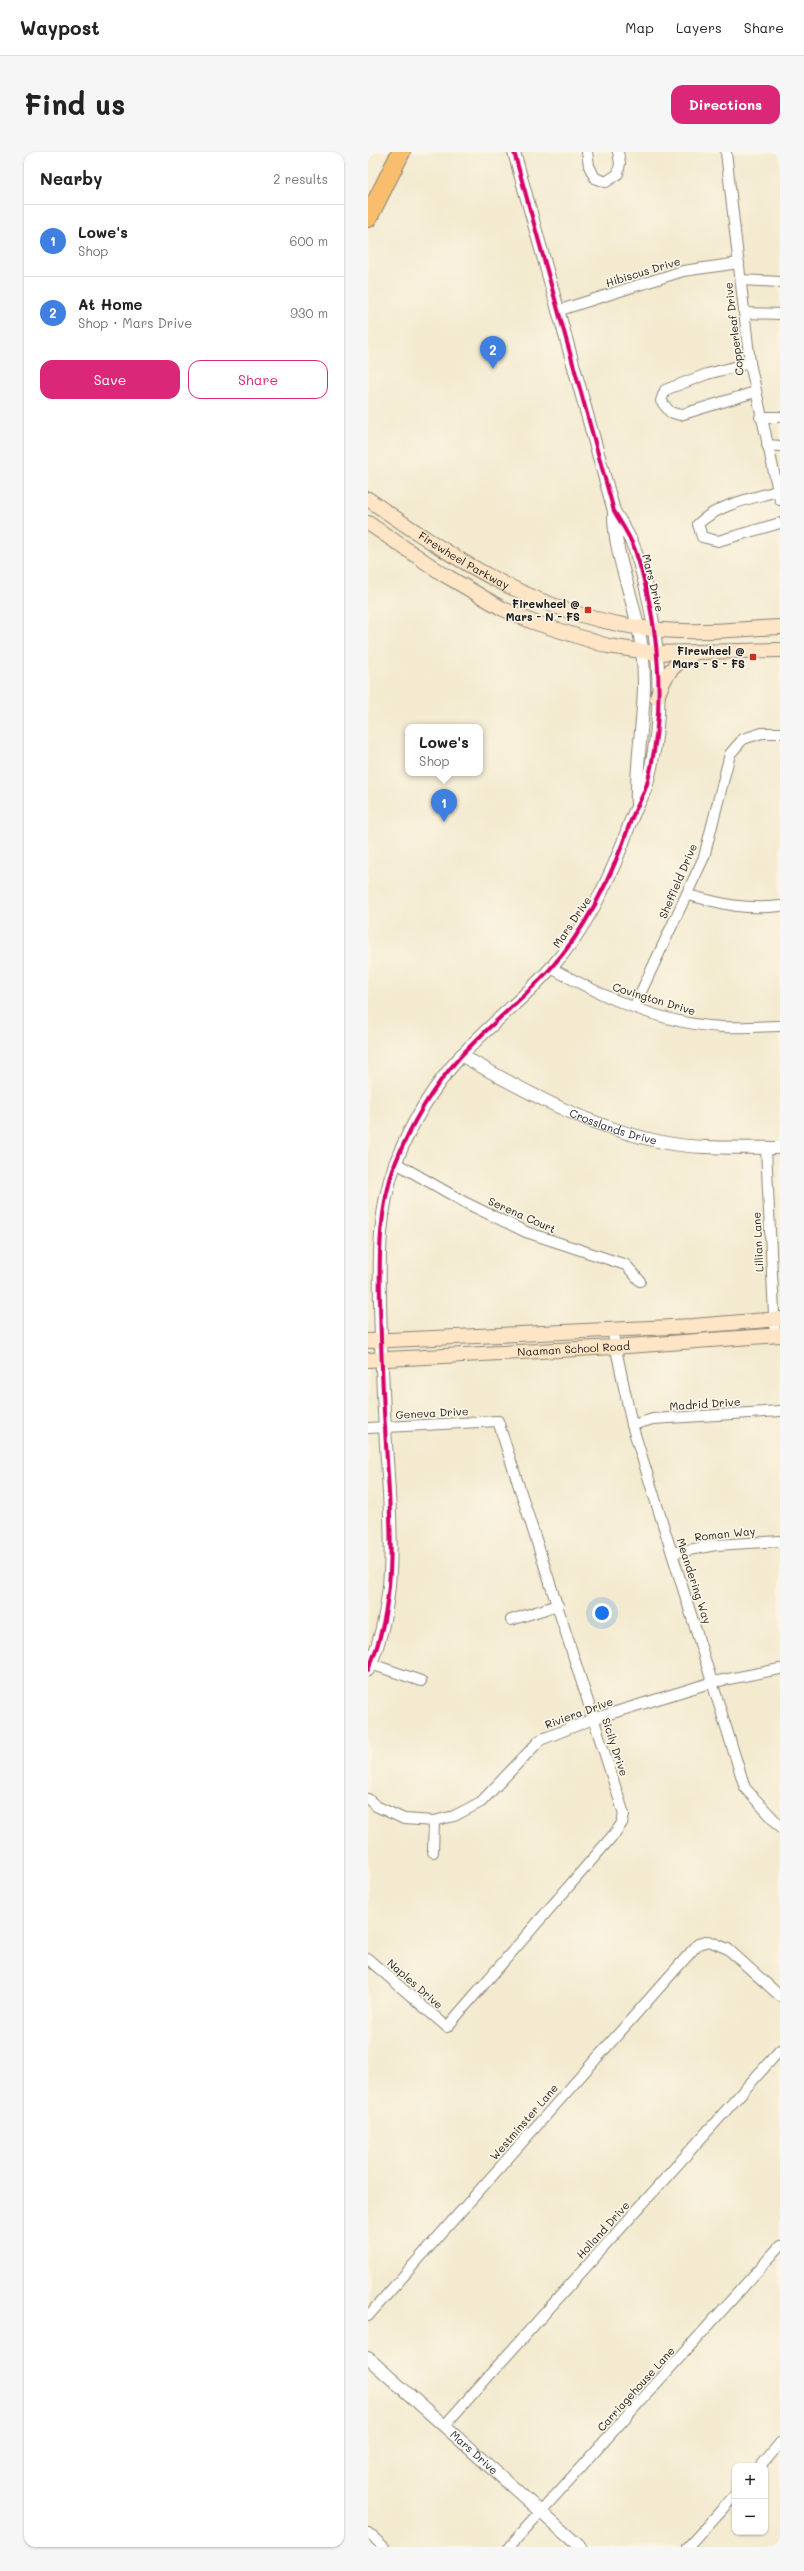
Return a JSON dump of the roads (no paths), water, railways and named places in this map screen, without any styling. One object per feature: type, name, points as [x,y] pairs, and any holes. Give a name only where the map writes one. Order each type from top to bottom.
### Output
[{"type":"highway","points":[[368,218],[401,152]]},
{"type":"main road","name":"Firewheel Parkway","points":[[368,498],[477,571],[544,603],[591,618],[654,630],[690,631],[780,627]]},
{"type":"main road","name":"Firewheel Parkway","points":[[368,523],[465,587],[533,622],[608,646],[649,652],[780,650]]},
{"type":"main road","points":[[465,587],[477,571]]},
{"type":"main road","points":[[657,698],[663,680],[671,668],[696,652]]},
{"type":"main road","name":"Naaman School Road","points":[[374,1341],[612,1330],[777,1319]]},
{"type":"main road","name":"Naaman School Road","points":[[375,1359],[614,1347],[778,1335]]},
{"type":"street","name":"Mars Drive","points":[[514,152],[557,311],[614,511],[634,547],[654,630],[649,652],[645,685],[641,750],[636,783],[637,805]]},
{"type":"street","points":[[587,152],[589,166],[595,178],[606,182],[618,174],[620,163],[618,152]]},
{"type":"street","name":"Copperleaf Drive","points":[[726,152],[754,392],[778,495]]},
{"type":"street","name":"Hibiscus Drive","points":[[557,311],[683,271],[739,263]]},
{"type":"street","points":[[741,280],[780,282]]},
{"type":"street","points":[[744,313],[780,314]]},
{"type":"street","points":[[750,363],[707,374],[665,390],[661,401],[670,412],[680,414],[754,392]]},
{"type":"street","points":[[760,417],[780,417]]},
{"type":"street","points":[[767,445],[780,446]]},
{"type":"street","points":[[778,495],[727,506],[708,515],[698,524],[702,537],[718,541],[780,523]]},
{"type":"street","name":"Mars Drive","points":[[369,1667],[386,1608],[390,1570],[390,1506],[384,1427],[374,1341],[379,1238],[388,1189],[396,1163],[419,1115],[437,1086],[462,1055],[551,968],[598,901],[617,862],[649,775],[656,736],[657,698],[649,652],[640,628],[613,532],[614,511]]},
{"type":"street","name":"Sheffield Drive","points":[[634,1007],[651,968],[688,895],[704,857],[730,754],[742,739],[762,733],[780,734]]},
{"type":"street","points":[[688,895],[752,909],[780,906]]},
{"type":"street","name":"Covington Drive","points":[[551,968],[599,994],[634,1007],[690,1023],[723,1027],[780,1026]]},
{"type":"street","name":"Crosslands Drive","points":[[462,1055],[522,1090],[600,1126],[662,1142],[721,1148],[780,1148]]},
{"type":"street","name":"Lillian Lane","points":[[766,1148],[776,1248],[778,1335]]},
{"type":"street","name":"Serena Court","points":[[396,1163],[466,1203],[526,1232],[626,1265],[640,1281]]},
{"type":"street","name":"Meandering Way","points":[[612,1330],[614,1347],[632,1425],[745,1788],[780,1826]]},
{"type":"street","name":"Madrid Drive","points":[[632,1425],[653,1419],[780,1411]]},
{"type":"street","name":"Geneva Drive","points":[[368,1428],[498,1421]]},
{"type":"street","name":"Sicily Drive","points":[[447,2027],[622,1823],[624,1814],[498,1421]]},
{"type":"street","name":"Roman Way","points":[[672,1553],[716,1545],[780,1541]]},
{"type":"street","points":[[511,1620],[558,1605]]},
{"type":"street","points":[[369,1667],[421,1681]]},
{"type":"street","name":"Riviera Drive","points":[[368,1799],[376,1806],[404,1819],[434,1821],[454,1816],[481,1802],[540,1740],[593,1719],[713,1682],[780,1669]]},
{"type":"street","points":[[433,1852],[434,1821]]},
{"type":"street","name":"Westminster Lane","points":[[368,2316],[698,1944],[710,1940],[728,1949],[780,1996]]},
{"type":"street","name":"Naples Drive","points":[[368,1959],[447,2027]]},
{"type":"street","name":"Holland Drive","points":[[444,2426],[780,2050]]},
{"type":"street","name":"Carriagehouse Lane","points":[[509,2547],[780,2246]]},
{"type":"street","name":"Mars Drive","points":[[368,2358],[580,2547]]},
{"type":"street","points":[[763,2463],[780,2443]]},
{"type":"street","points":[[688,2547],[732,2498]]},
{"type":"street","points":[[368,2533],[384,2547]]},
{"type":"place","name":"At Home","points":[[493,369]]},
{"type":"place","name":"Firewheel @ Mars - N - FS","points":[[588,610]]},
{"type":"place","name":"Firewheel @ Mars - S - FS","points":[[753,657]]},
{"type":"place","name":"Lowe's","points":[[444,822]]}]
